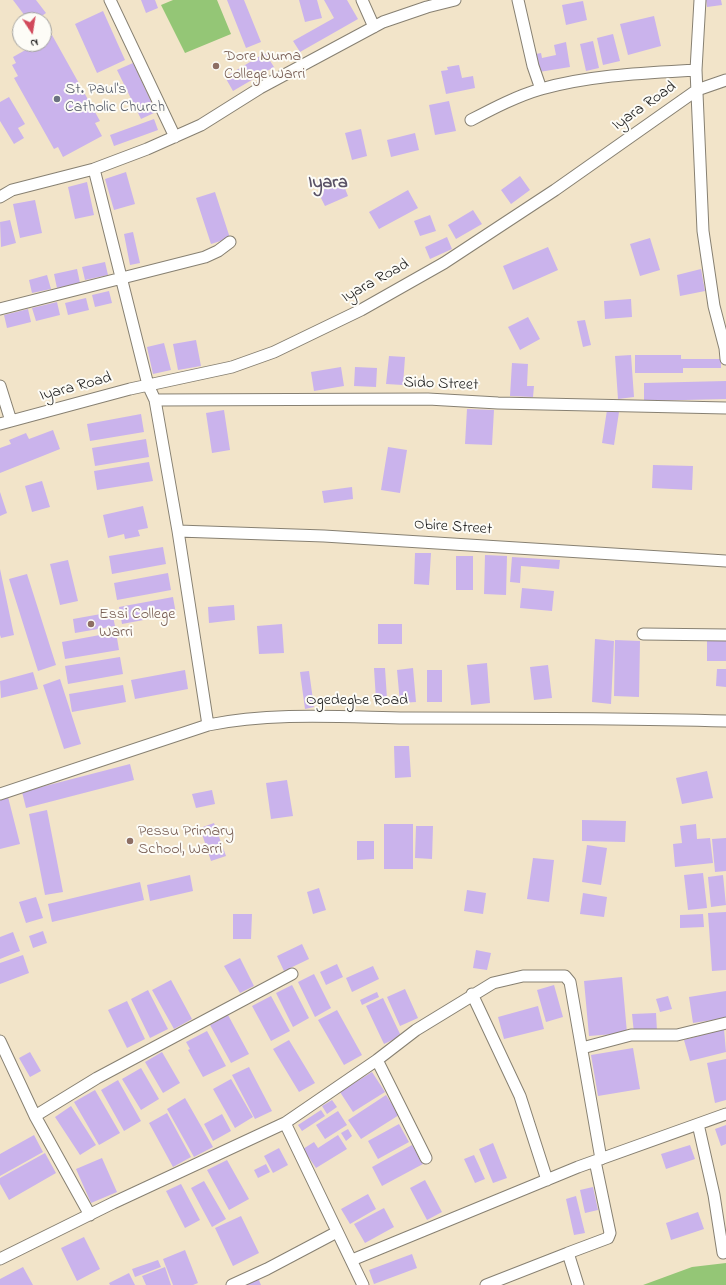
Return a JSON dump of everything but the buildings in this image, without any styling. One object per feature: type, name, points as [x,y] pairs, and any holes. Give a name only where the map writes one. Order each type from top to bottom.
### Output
[{"type":"street","points":[[110,0],[175,137]]},
{"type":"street","points":[[362,0],[374,27]]},
{"type":"street","points":[[0,197],[12,190],[31,184],[94,169],[175,137],[201,125],[260,88],[374,27],[426,4],[455,0]]},
{"type":"street","points":[[518,0],[533,66],[541,89]]},
{"type":"street","points":[[700,0],[696,70],[703,231],[714,306],[725,348],[726,359]]},
{"type":"street","points":[[471,120],[501,104],[541,89],[599,77],[696,70]]},
{"type":"street","name":"Iyara Road","points":[[0,424],[148,386],[232,367],[274,352],[361,310],[444,263],[555,190],[697,90],[726,80]]},
{"type":"street","points":[[94,169],[148,386],[155,400],[178,531],[208,725]]},
{"type":"street","points":[[0,309],[206,257],[218,251],[230,242]]},
{"type":"street","points":[[0,386],[11,421]]},
{"type":"street","name":"Sido Street","points":[[155,400],[428,399],[498,403],[726,408]]},
{"type":"street","name":"Obire Street","points":[[178,531],[331,536],[726,561]]},
{"type":"street","points":[[644,634],[726,635]]},
{"type":"street","name":"Ogedegbe Road","points":[[0,794],[208,725],[240,719],[284,717],[726,721]]},
{"type":"street","points":[[35,1116],[97,1078],[292,974]]},
{"type":"street","points":[[0,1259],[90,1214],[285,1123],[377,1060],[416,1030],[472,994],[493,983],[523,976],[565,976],[570,982],[582,1048],[610,1233],[608,1238],[486,1285]]},
{"type":"street","points":[[472,994],[520,1096],[547,1180]]},
{"type":"street","points":[[582,1048],[631,1035],[677,1035],[726,1023]]},
{"type":"street","points":[[0,1042],[35,1116],[90,1214]]},
{"type":"street","points":[[377,1060],[426,1158]]},
{"type":"street","points":[[352,1260],[598,1160],[726,1114]]},
{"type":"street","points":[[285,1123],[363,1285]]},
{"type":"street","points":[[698,1124],[714,1195],[723,1253]]},
{"type":"street","points":[[232,1285],[267,1269],[337,1232]]},
{"type":"street","points":[[568,1253],[578,1285]]},
{"type":"green space","points":[[173,0],[217,0],[231,34],[185,53],[161,5]]},
{"type":"green space","points":[[726,1263],[726,1285],[643,1285],[692,1267]]},
{"type":"place","name":"Dore Numa College Warri","points":[[216,66]]},
{"type":"place","name":"St. Paul's Catholic Church","points":[[57,99]]},
{"type":"place","name":"Essi College Warri","points":[[91,624]]},
{"type":"place","name":"Pessu Primary School, Warri","points":[[130,841]]},
{"type":"district","name":"Iyara","points":[[328,184]]}]
